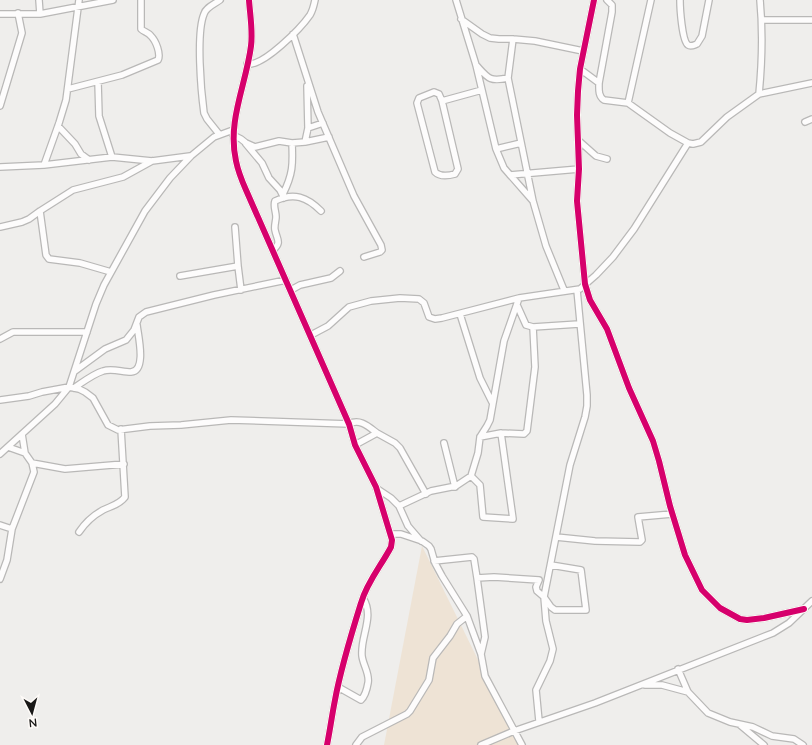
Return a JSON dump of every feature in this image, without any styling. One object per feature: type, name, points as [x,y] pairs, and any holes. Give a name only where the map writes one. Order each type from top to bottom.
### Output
[{"type":"street","points":[[39,0],[40,14]]},
{"type":"street","points":[[0,14],[40,14],[79,3],[113,0]]},
{"type":"street","points":[[68,89],[129,73],[159,59],[153,39],[148,33],[141,29],[141,0]]},
{"type":"street","points":[[219,134],[204,113],[200,45],[201,27],[204,13],[209,7],[220,0]]},
{"type":"street","points":[[249,0],[251,38],[248,64],[237,106],[233,133],[234,152],[239,172],[349,424],[355,445],[376,487],[391,534],[391,547],[369,584],[361,602],[347,648],[327,745]]},
{"type":"street","points":[[248,64],[256,64],[279,48],[310,15],[315,0]]},
{"type":"street","points":[[456,0],[476,65],[496,149],[504,168],[533,201]]},
{"type":"street","points":[[594,0],[580,69],[577,115],[579,169],[578,201],[584,284],[590,300],[607,329],[629,388],[653,441],[672,514],[688,564],[702,590],[720,608],[740,619],[759,619],[804,609]]},
{"type":"street","points":[[607,0],[612,5],[612,12],[599,83],[601,98],[604,100],[628,102],[670,134],[688,143],[693,144],[701,142],[726,117],[759,94],[812,83]]},
{"type":"street","points":[[628,102],[651,0]]},
{"type":"street","points":[[680,0],[684,33],[686,43],[689,46],[697,44],[702,36],[709,0]]},
{"type":"street","points":[[759,94],[762,20],[760,0]]},
{"type":"street","points":[[44,165],[58,126],[68,89],[71,54],[79,3]]},
{"type":"street","points":[[0,106],[22,32],[18,13]]},
{"type":"street","points":[[461,19],[490,38],[499,40],[513,39],[535,41],[584,51]]},
{"type":"street","points":[[762,20],[812,20]]},
{"type":"street","points":[[293,34],[306,80],[323,123],[354,196],[381,246],[382,250],[380,252],[364,257]]},
{"type":"street","points":[[513,39],[508,78],[521,143],[533,201],[546,246],[564,290]]},
{"type":"street","points":[[476,65],[490,79],[495,80],[508,78]]},
{"type":"street","points":[[580,69],[599,83]]},
{"type":"street","points":[[305,142],[308,128],[306,80]]},
{"type":"street","points":[[98,82],[99,116],[112,157]]},
{"type":"street","points":[[442,102],[482,90]]},
{"type":"street","points":[[434,92],[439,94],[442,102],[458,168],[455,174],[443,176],[438,175],[435,172],[417,103],[419,98],[434,92]]},
{"type":"street","points":[[804,122],[812,119]]},
{"type":"street","points":[[308,128],[323,123]]},
{"type":"street","points":[[58,126],[81,154],[90,160]]},
{"type":"street","points":[[0,454],[55,404],[71,387],[74,371],[96,304],[111,272],[145,211],[170,178],[191,156],[208,141],[219,134],[233,133],[246,144],[260,160],[268,178],[284,196]]},
{"type":"street","points":[[246,144],[254,147],[279,141],[292,143],[305,142],[329,137]]},
{"type":"street","points":[[578,140],[596,156],[607,159]]},
{"type":"street","points":[[284,196],[291,176],[292,143]]},
{"type":"street","points":[[496,149],[521,143]]},
{"type":"street","points":[[310,335],[328,326],[349,307],[371,301],[410,298],[422,301],[428,315],[431,319],[435,320],[519,298],[564,290],[577,290],[613,257],[626,240],[688,143]]},
{"type":"street","points":[[0,167],[44,165],[112,157],[152,161],[191,156]]},
{"type":"street","points":[[0,227],[26,221],[73,190],[123,177],[152,161]]},
{"type":"street","points":[[510,175],[579,169]]},
{"type":"street","points":[[273,250],[277,246],[278,242],[275,228],[276,216],[274,203],[277,200],[284,196],[301,197],[312,202],[321,211]]},
{"type":"street","points":[[40,211],[46,255],[49,259],[80,263],[111,272]]},
{"type":"street","points":[[235,227],[240,290]]},
{"type":"street","points":[[180,276],[238,266]]},
{"type":"street","points":[[291,290],[300,285],[331,278],[340,271]]},
{"type":"street","points":[[74,371],[105,349],[126,340],[130,336],[138,317],[146,312],[286,280]]},
{"type":"street","points":[[540,721],[536,690],[550,660],[553,649],[546,621],[544,597],[571,462],[587,409],[577,290]]},
{"type":"street","points":[[399,506],[432,491],[455,487],[471,476],[478,453],[480,437],[489,424],[504,341],[519,298]]},
{"type":"street","points":[[517,305],[526,325],[533,327],[579,324]]},
{"type":"street","points":[[460,314],[480,378],[492,402]]},
{"type":"street","points":[[0,400],[29,396],[71,387],[104,370],[132,372],[137,370],[139,368],[140,359],[136,322]]},
{"type":"street","points":[[480,437],[501,433],[524,434],[527,431],[535,367],[533,327]]},
{"type":"street","points":[[0,340],[13,332],[87,332]]},
{"type":"street","points":[[71,387],[83,390],[92,396],[108,425],[116,429],[231,420],[349,424],[354,421],[360,422],[395,442],[399,446],[426,494]]},
{"type":"street","points":[[79,532],[94,515],[124,499],[124,464],[121,429]]},
{"type":"street","points":[[355,445],[377,433]]},
{"type":"street","points":[[471,476],[480,485],[483,517],[513,519],[501,433]]},
{"type":"street","points":[[0,579],[7,560],[12,529],[34,472],[32,463],[25,453],[22,434]]},
{"type":"street","points":[[444,443],[455,487]]},
{"type":"street","points":[[8,447],[25,453]]},
{"type":"street","points":[[32,463],[65,469],[124,464]]},
{"type":"street","points":[[376,487],[399,506],[408,526],[431,549],[434,561],[467,616],[480,654],[485,676],[522,745]]},
{"type":"street","points":[[556,537],[589,541],[640,542],[642,540],[638,517],[672,514]]},
{"type":"street","points":[[0,525],[12,529]]},
{"type":"street","points":[[391,534],[401,534],[422,541]]},
{"type":"street","points":[[434,561],[474,559],[485,637],[480,654]]},
{"type":"street","points":[[539,580],[536,590],[555,610],[586,610],[581,570],[551,565]]},
{"type":"street","points":[[477,578],[494,577],[539,580],[548,579]]},
{"type":"street","points":[[338,687],[361,700],[369,682],[362,654],[368,614],[367,604],[363,598]]},
{"type":"street","points":[[481,745],[540,721],[594,703],[773,632],[789,623],[812,601]]},
{"type":"street","points":[[356,745],[358,740],[362,737],[407,714],[410,711],[429,680],[433,658],[457,624],[467,616]]},
{"type":"street","points":[[678,669],[688,692],[708,712],[719,718],[740,725],[753,727],[772,736],[794,739],[803,745]]},
{"type":"street","points":[[635,686],[653,684],[662,685],[688,692]]},
{"type":"street","points":[[740,725],[764,745]]},
{"type":"shaded area","points":[[422,546],[520,745],[384,745]]},
{"type":"cycle path","points":[[249,0],[252,40],[249,60],[235,117],[234,146],[237,165],[240,176],[349,424],[355,445],[376,487],[392,540],[391,547],[370,581],[361,603],[340,675],[327,745]]},
{"type":"cycle path","points":[[594,0],[580,69],[577,115],[579,169],[577,201],[585,284],[590,300],[607,329],[629,388],[653,441],[685,555],[702,590],[720,608],[740,619],[747,620],[764,618],[804,609]]}]
